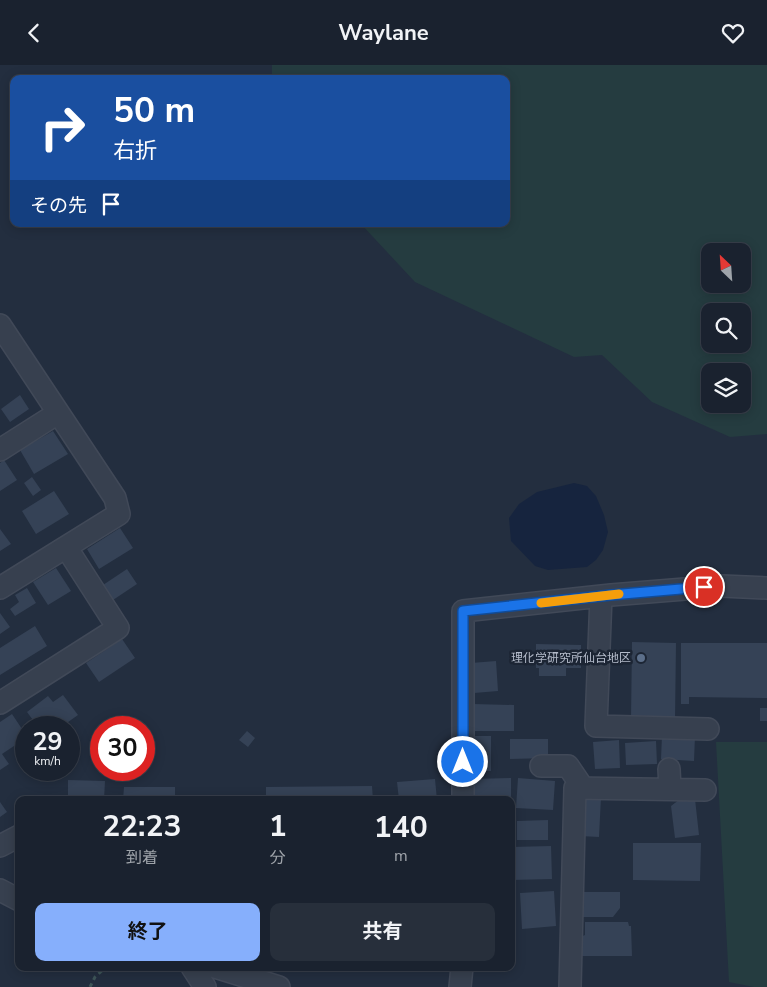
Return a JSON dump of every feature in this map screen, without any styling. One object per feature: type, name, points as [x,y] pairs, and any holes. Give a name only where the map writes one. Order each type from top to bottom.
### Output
[{"type":"street","points":[[0,325],[115,498],[119,514],[0,588]]},
{"type":"street","points":[[0,450],[58,413]]},
{"type":"street","points":[[0,703],[118,628],[66,547]]},
{"type":"street","points":[[463,796],[463,611],[601,596],[722,586],[767,588]]},
{"type":"street","points":[[601,596],[596,726],[708,729]]},
{"type":"street","points":[[541,766],[568,766],[583,788]]},
{"type":"street","points":[[570,987],[575,788],[670,779],[705,790]]},
{"type":"street","points":[[0,846],[15,838]]},
{"type":"street","points":[[0,890],[15,898]]},
{"type":"street","points":[[195,971],[205,987]]},
{"type":"street","points":[[228,971],[279,987]]},
{"type":"street","points":[[460,987],[462,971]]},
{"type":"path","points":[[90,987],[95,977],[102,971]]},
{"type":"green space","points":[[272,65],[767,65],[767,434],[730,437],[652,402],[602,355],[574,357],[415,282],[364,227],[510,227],[510,75],[272,75]]},
{"type":"green space","points":[[716,742],[767,742],[767,987],[754,987],[729,982]]},
{"type":"water","points":[[574,483],[587,486],[596,496],[604,515],[608,532],[603,550],[596,560],[587,567],[548,570],[535,566],[511,541],[509,518],[519,504],[537,492]]},
{"type":"building","points":[[20,395],[29,409],[10,422],[1,409]]},
{"type":"building","points":[[53,431],[68,454],[34,474],[20,450]]},
{"type":"building","points":[[4,460],[17,480],[0,491],[0,463]]},
{"type":"building","points":[[32,477],[41,490],[33,496],[24,483]]},
{"type":"building","points":[[54,491],[69,514],[36,534],[22,511]]},
{"type":"building","points":[[120,528],[133,548],[99,569],[87,549]]},
{"type":"building","points":[[0,529],[11,544],[0,551]]},
{"type":"building","points":[[56,568],[71,591],[48,605],[33,582]]},
{"type":"building","points":[[127,569],[137,584],[113,600],[103,585]]},
{"type":"building","points":[[27,588],[36,603],[15,616],[10,609],[19,602],[15,595]]},
{"type":"building","points":[[0,613],[10,627],[0,634]]},
{"type":"building","points":[[35,626],[47,646],[0,675],[0,648]]},
{"type":"building","points":[[122,639],[135,658],[99,682],[86,663]]},
{"type":"building","points":[[632,642],[676,643],[675,720],[631,719]]},
{"type":"building","points":[[681,643],[767,643],[767,698],[689,697],[689,704],[681,704]]},
{"type":"building","points":[[536,644],[581,645],[581,668],[566,668],[566,676],[539,676],[539,668],[536,668]]},
{"type":"building","points":[[496,661],[498,691],[474,693],[471,663]]},
{"type":"building","points":[[63,695],[78,715],[30,716],[27,712],[48,696],[53,702]]},
{"type":"building","points":[[473,704],[514,705],[514,731],[473,731]]},
{"type":"building","points":[[760,708],[767,708],[767,721],[760,721]]},
{"type":"building","points":[[12,714],[15,718],[15,745],[2,754],[9,764],[0,770],[0,722]]},
{"type":"building","points":[[247,731],[255,738],[248,747],[239,740]]},
{"type":"building","points":[[662,735],[695,736],[694,761],[661,759]]},
{"type":"building","points":[[469,736],[491,736],[491,771],[469,771]]},
{"type":"building","points":[[510,739],[548,739],[548,758],[510,759]]},
{"type":"building","points":[[619,740],[620,768],[595,769],[593,742]]},
{"type":"building","points":[[656,741],[657,764],[626,765],[625,743]]},
{"type":"building","points":[[511,778],[511,796],[469,796],[473,779]]},
{"type":"building","points":[[518,778],[555,781],[553,810],[516,808]]},
{"type":"building","points":[[435,779],[437,796],[399,796],[397,782]]},
{"type":"building","points":[[68,781],[105,781],[104,796],[68,796]]},
{"type":"building","points":[[372,786],[373,796],[266,796],[266,787]]},
{"type":"building","points":[[124,787],[175,787],[175,796],[123,796]]},
{"type":"building","points":[[582,796],[601,797],[599,837],[580,836]]},
{"type":"building","points":[[684,796],[695,799],[699,835],[675,838],[671,806]]},
{"type":"building","points":[[0,802],[7,812],[0,817]]},
{"type":"building","points":[[548,820],[548,840],[517,840],[517,821]]},
{"type":"building","points":[[633,843],[701,843],[700,881],[633,880]]},
{"type":"building","points":[[551,846],[552,879],[515,880],[515,847]]},
{"type":"building","points":[[554,891],[556,926],[522,929],[520,893]]},
{"type":"building","points":[[579,892],[620,892],[620,908],[613,917],[579,917]]},
{"type":"building","points":[[585,922],[628,922],[629,926],[631,926],[632,956],[579,956],[578,938],[585,935]]},
{"type":"slow traffic","points":[[541,603],[619,594]]},
{"type":"place","name":"理化学研究所仙台地区","points":[[641,658]]},
{"type":"route","points":[[463,762],[463,611],[704,587]]}]
